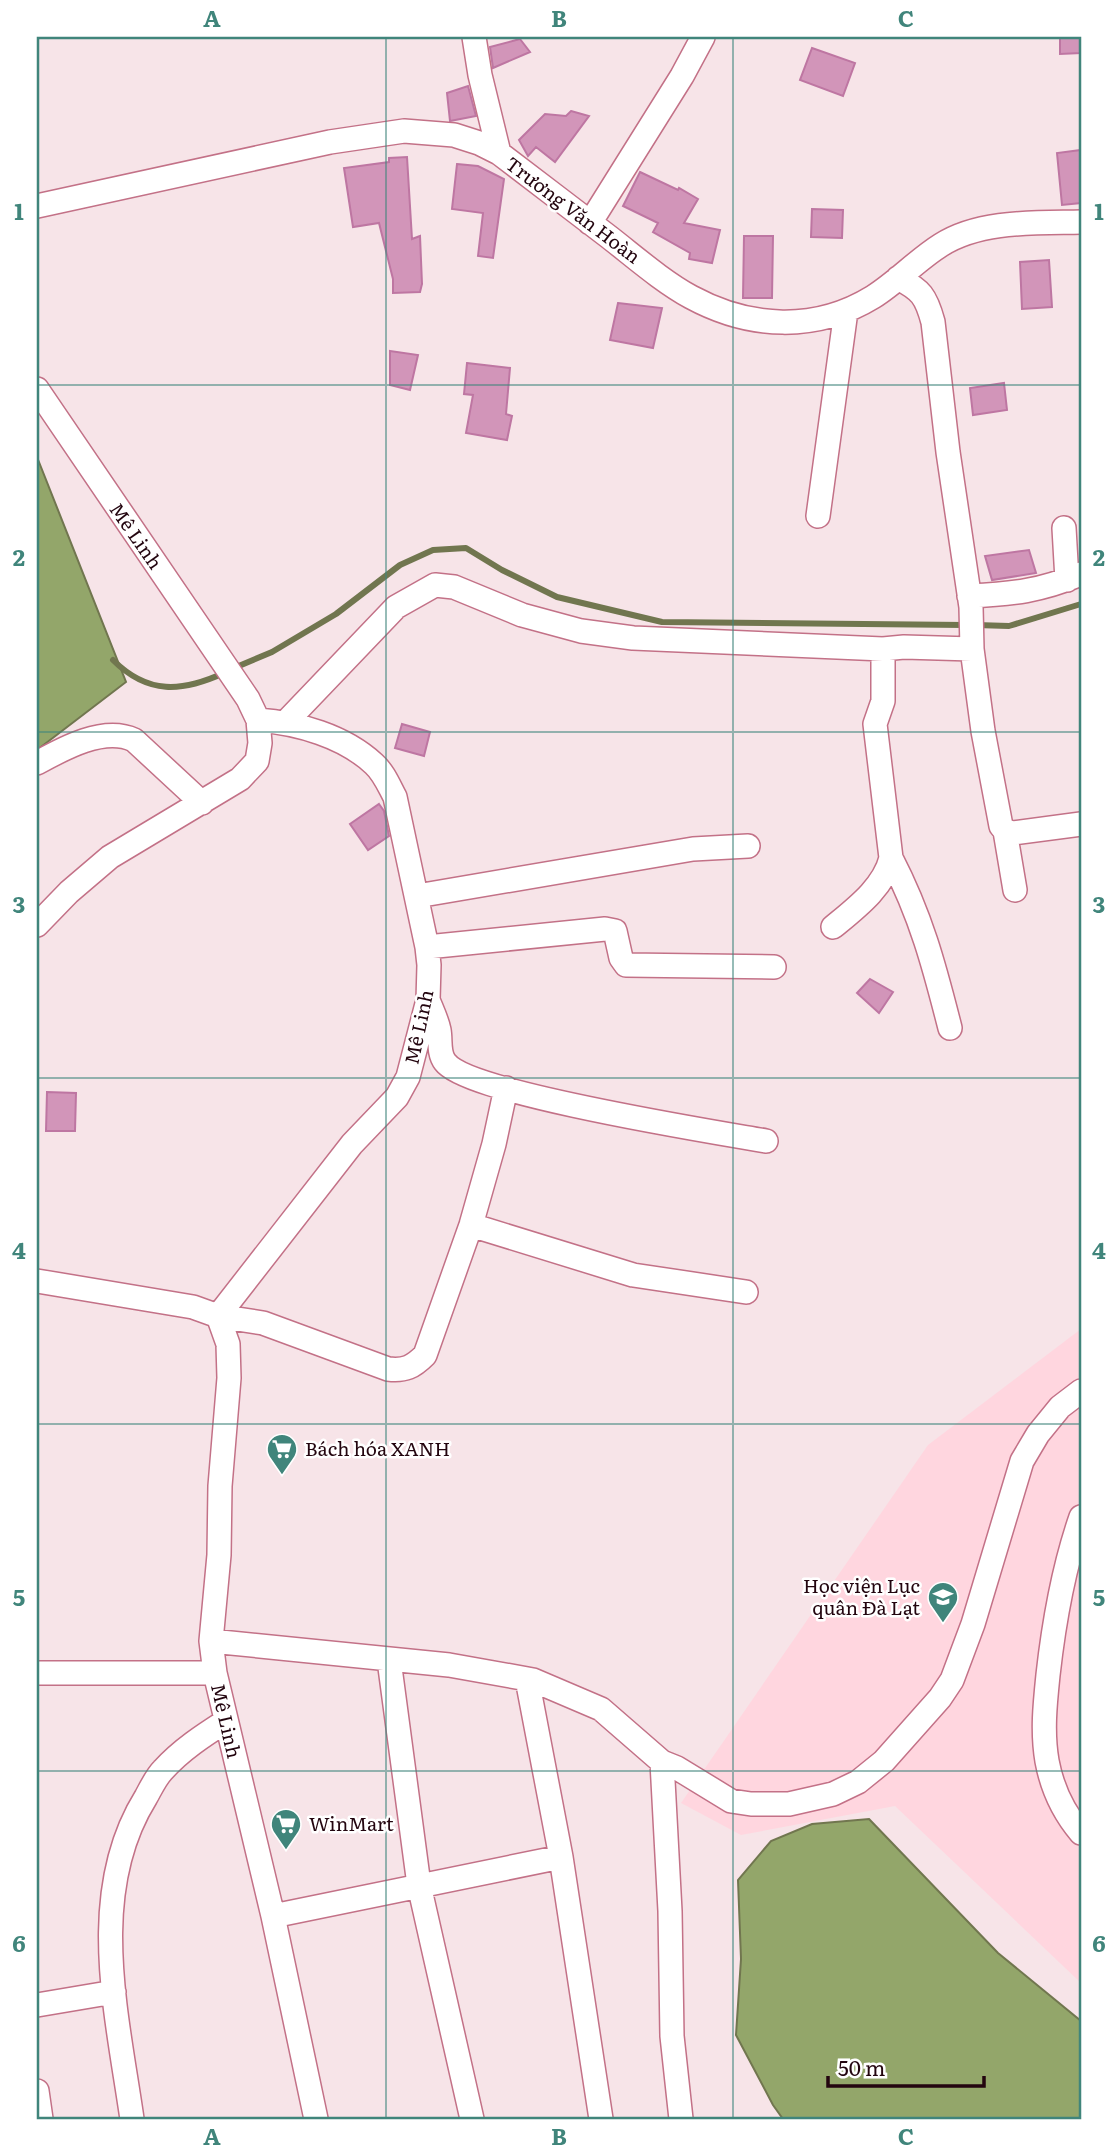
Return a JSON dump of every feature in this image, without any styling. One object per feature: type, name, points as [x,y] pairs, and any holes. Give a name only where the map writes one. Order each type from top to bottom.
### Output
[{"type":"street","points":[[474,37],[480,75],[499,153]]},
{"type":"street","points":[[590,223],[682,76],[703,37]]},
{"type":"street","name":"Trương Văn Hoàn","points":[[37,206],[330,142],[404,131],[454,135],[499,153],[665,280],[709,306],[769,322],[790,323],[823,320],[846,311],[875,296],[925,255],[963,234],[1033,223],[1081,222]]},
{"type":"street","points":[[898,278],[914,286],[922,294],[928,302],[933,322],[948,452],[970,601],[983,732],[1015,890]]},
{"type":"street","points":[[818,516],[846,311]]},
{"type":"street","name":"Mê Linh","points":[[37,388],[253,709],[346,746],[375,765],[395,797],[427,947],[428,1000],[416,1054],[397,1097],[352,1144],[218,1316],[228,1344],[229,1378],[220,1486],[219,1555],[211,1641],[215,1673],[273,1916],[316,2119]]},
{"type":"street","points":[[970,601],[1055,586],[1074,577],[1064,528]]},
{"type":"street","points":[[286,722],[396,607],[435,585],[463,590],[522,615],[581,631],[633,638],[883,649],[972,641]]},
{"type":"street","points":[[883,649],[883,701],[875,724],[891,858],[909,893],[927,939],[950,1028]]},
{"type":"street","points":[[37,925],[69,892],[110,857],[240,779],[257,761],[260,743],[253,709]]},
{"type":"street","points":[[37,763],[59,751],[95,738],[124,736],[134,740],[202,803]]},
{"type":"street","points":[[1005,831],[1024,832],[1081,824]]},
{"type":"street","points":[[417,896],[693,849],[748,846]]},
{"type":"street","points":[[833,927],[880,883],[891,858]]},
{"type":"street","points":[[427,947],[605,929],[615,931],[621,958],[626,965],[774,967]]},
{"type":"street","points":[[428,1000],[437,1023],[441,1055],[456,1072],[506,1088],[644,1119],[766,1141]]},
{"type":"street","points":[[37,1281],[193,1307],[218,1316],[263,1324],[388,1369],[402,1370],[415,1365],[425,1354],[471,1225],[494,1144],[506,1088]]},
{"type":"street","points":[[471,1225],[633,1275],[746,1292]]},
{"type":"street","points":[[211,1641],[449,1665],[527,1679],[565,1692],[601,1709],[662,1762],[677,1768],[731,1801],[789,1804],[833,1794],[858,1782],[884,1761],[940,1698],[952,1679],[973,1623],[1022,1461],[1038,1434],[1060,1407],[1081,1391]]},
{"type":"street","points":[[1081,1517],[1059,1592],[1044,1721],[1047,1760],[1053,1784],[1072,1822],[1081,1833]]},
{"type":"street","points":[[389,1660],[419,1885],[472,2119]]},
{"type":"street","points":[[37,1673],[215,1673]]},
{"type":"street","points":[[527,1679],[561,1857],[601,2119]]},
{"type":"street","points":[[132,2119],[114,1992],[111,1898],[116,1869],[138,1809],[162,1770],[194,1742],[226,1721]]},
{"type":"street","points":[[662,1762],[670,1911],[672,2036],[681,2119]]},
{"type":"street","points":[[273,1916],[561,1857]]},
{"type":"street","points":[[37,2005],[114,1992]]},
{"type":"street","points":[[37,2091],[41,2119]]},
{"type":"shaded area","points":[[37,457],[126,682],[37,750]]},
{"type":"shaded area","name":"Học viện Lục quân Đà Lạt","points":[[1081,1329],[1081,1983],[895,1806],[741,1835],[681,1803],[928,1445]]},
{"type":"shaded area","points":[[869,1819],[998,1953],[1081,2021],[1081,2119],[783,2119],[773,2105],[736,2035],[741,1959],[738,1880],[771,1841],[812,1824]]},
{"type":"building","points":[[1060,37],[1081,37],[1081,53],[1060,54]]},
{"type":"building","points":[[520,39],[530,52],[493,68],[490,47]]},
{"type":"building","points":[[812,48],[855,63],[843,96],[800,80]]},
{"type":"building","points":[[468,86],[476,116],[450,121],[447,93]]},
{"type":"building","points":[[571,111],[589,116],[555,162],[536,147],[528,156],[519,140],[545,114],[566,116]]},
{"type":"building","points":[[1081,150],[1081,203],[1062,205],[1057,153]]},
{"type":"building","points":[[407,157],[412,239],[420,236],[422,284],[420,292],[393,293],[393,279],[379,223],[353,227],[344,168],[389,162],[389,158]]},
{"type":"building","points":[[457,164],[478,166],[504,179],[493,258],[478,256],[483,213],[452,209]]},
{"type":"building","points":[[640,172],[698,199],[684,223],[720,230],[712,263],[689,259],[690,253],[653,232],[658,223],[623,206]]},
{"type":"building","points":[[812,209],[843,210],[842,238],[811,237]]},
{"type":"building","points":[[744,236],[773,236],[772,298],[743,298]]},
{"type":"building","points":[[1049,260],[1052,307],[1022,309],[1020,262]]},
{"type":"building","points":[[618,303],[662,308],[653,348],[610,340]]},
{"type":"building","points":[[390,351],[418,355],[410,390],[390,385]]},
{"type":"building","points":[[467,363],[510,368],[506,414],[512,416],[507,440],[466,433],[473,395],[464,394]]},
{"type":"building","points":[[1004,383],[1007,410],[973,415],[970,388]]},
{"type":"building","points":[[1029,550],[1036,573],[992,580],[985,556]]},
{"type":"building","points":[[402,724],[430,732],[424,756],[395,748]]},
{"type":"building","points":[[379,804],[384,811],[389,836],[368,850],[350,824]]},
{"type":"building","points":[[870,979],[893,992],[879,1013],[857,993]]},
{"type":"building","points":[[47,1092],[76,1093],[75,1131],[46,1131]]},
{"type":"waterway","points":[[234,668],[272,652],[336,614],[400,565],[433,550],[466,548],[502,570],[557,597],[662,622],[965,625]]},
{"type":"waterway","points":[[976,625],[1009,626],[1081,604]]},
{"type":"waterway","points":[[113,660],[139,679],[166,687],[194,684],[224,673]]},
{"type":"place","name":"Bách hóa XANH","points":[[282,1476]]},
{"type":"place","name":"Học viện Lục quân Đà Lạt","points":[[943,1624]]},
{"type":"place","name":"WinMart","points":[[286,1851]]}]
